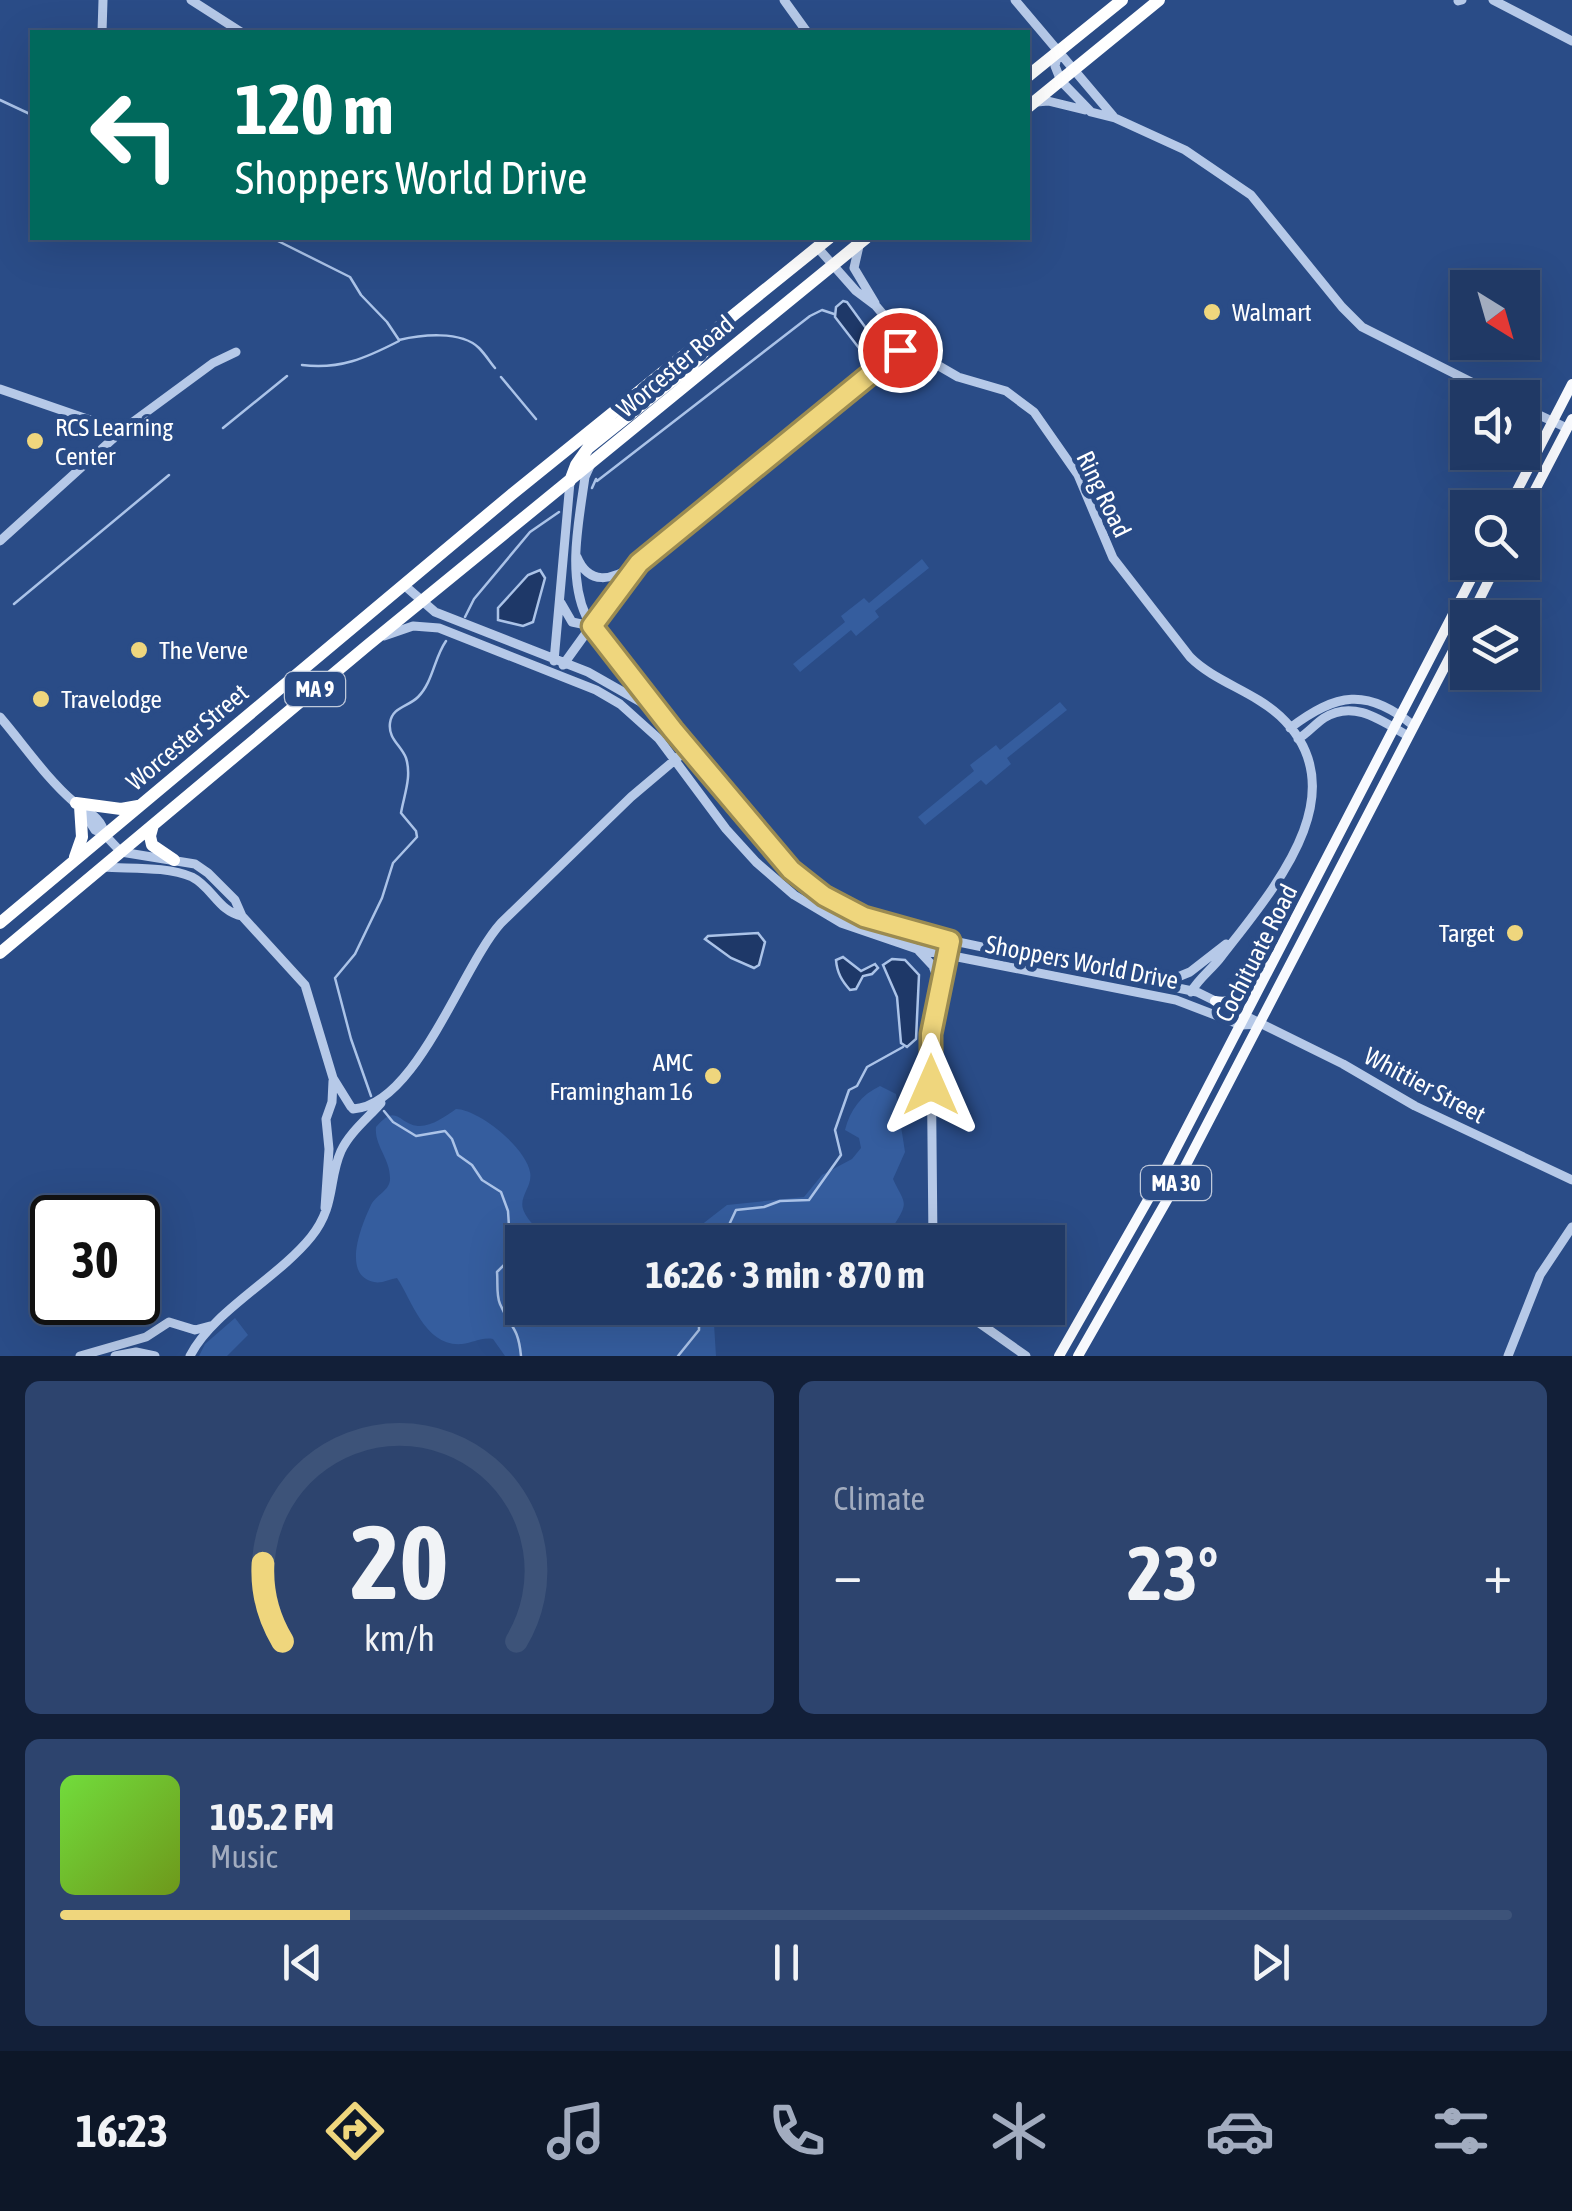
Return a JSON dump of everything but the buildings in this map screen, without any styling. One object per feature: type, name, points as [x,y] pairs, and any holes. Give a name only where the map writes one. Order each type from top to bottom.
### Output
[{"type":"highway","points":[[1030,74],[1122,0]]},
{"type":"highway","points":[[1030,105],[1159,0]]},
{"type":"highway","name":"Worcester Road","points":[[511,529],[863,240]]},
{"type":"highway","name":"Worcester Road","points":[[542,470],[823,242]]},
{"type":"highway","points":[[570,482],[576,464],[588,448],[692,364],[746,305]]},
{"type":"highway","name":"Worcester Street","points":[[0,923],[542,470]]},
{"type":"highway","name":"Worcester Street","points":[[0,953],[511,529]]},
{"type":"highway","points":[[68,865],[81,840],[80,806],[121,809],[140,805]]},
{"type":"highway","points":[[153,825],[152,845],[174,860]]},
{"type":"main road","points":[[1517,490],[1572,384]]},
{"type":"main road","points":[[1535,490],[1570,424]]},
{"type":"main road","name":"Cochituate Road","points":[[1059,1356],[1137,1222],[1244,1021],[1471,580]]},
{"type":"main road","name":"Cochituate Road","points":[[1078,1356],[1148,1237],[1450,655]]},
{"type":"main road","points":[[1215,1001],[1232,1001],[1247,992],[1297,917]]},
{"type":"street","points":[[102,30],[103,0]]},
{"type":"street","points":[[192,0],[239,30]]},
{"type":"street","points":[[784,0],[806,30]]},
{"type":"street","points":[[1015,0],[1115,118]]},
{"type":"street","points":[[1492,0],[1572,40]]},
{"type":"street","points":[[1058,52],[1055,66],[1060,80],[1092,112]]},
{"type":"street","points":[[1030,106],[1048,101],[1115,118],[1192,154],[1246,191],[1349,314],[1367,330],[1467,380]]},
{"type":"street","points":[[863,240],[854,255],[854,268],[876,306]]},
{"type":"street","name":"Ring Road","points":[[823,242],[833,265],[908,344],[949,373],[1001,389],[1030,408],[1081,480],[1113,558],[1190,657],[1204,670],[1275,712],[1298,739],[1312,772],[1308,820],[1278,878],[1185,1003]]},
{"type":"street","points":[[577,557],[584,571],[600,578],[619,574],[639,563],[908,344]]},
{"type":"street","points":[[0,542],[113,438],[180,386],[236,352]]},
{"type":"street","points":[[0,389],[84,417],[101,425],[113,438]]},
{"type":"street","points":[[1540,416],[1570,424]]},
{"type":"street","name":"Shoppers World Drive","points":[[596,460],[585,477],[577,557],[578,594],[592,626],[780,858],[816,890],[875,921],[950,941],[1192,990],[1244,1021]]},
{"type":"street","points":[[555,673],[570,482]]},
{"type":"street","points":[[559,660],[592,626],[639,563]]},
{"type":"street","name":"Shoppers World Drive","points":[[404,585],[439,614],[559,660],[624,691],[673,730]]},
{"type":"street","points":[[560,592],[568,618],[578,625],[592,626]]},
{"type":"street","name":"Shoppers World Drive","points":[[368,645],[404,628],[431,626],[555,673],[620,704],[646,726],[675,760],[743,849],[786,888],[841,923],[917,950],[1185,1003],[1260,1024]]},
{"type":"street","points":[[1290,728],[1321,706],[1344,698],[1366,700],[1401,716],[1411,731]]},
{"type":"street","points":[[1298,739],[1325,718],[1344,711],[1364,712],[1394,728],[1411,731]]},
{"type":"street","points":[[0,717],[80,806],[94,830],[105,835],[120,852],[174,860],[205,870],[235,900],[242,916],[295,971],[307,989],[333,1078],[358,1116],[356,1131]]},
{"type":"street","points":[[192,1352],[221,1319],[299,1251],[316,1230],[326,1211],[340,1153],[428,1046],[496,928],[606,821],[689,748]]},
{"type":"street","points":[[103,866],[186,875],[200,882],[228,911],[242,916]]},
{"type":"street","name":"Ring Road","points":[[1155,983],[1190,972],[1239,932]]},
{"type":"street","points":[[933,1225],[930,1039],[950,941]]},
{"type":"street","points":[[917,950],[933,966],[940,984]]},
{"type":"street","name":"Whittier Street","points":[[1260,1024],[1343,1064],[1409,1103],[1572,1180]]},
{"type":"street","points":[[326,1211],[326,1128],[333,1078]]},
{"type":"street","points":[[330,1111],[342,1105],[371,1106],[391,1088]]},
{"type":"street","points":[[326,1128],[338,1138],[356,1131]]},
{"type":"street","points":[[1508,1356],[1540,1275],[1572,1226]]},
{"type":"street","points":[[80,1356],[142,1338],[169,1322],[200,1330],[221,1319]]},
{"type":"street","points":[[981,1325],[1026,1356]]},
{"type":"street","points":[[187,1326],[193,1336],[192,1352]]},
{"type":"street","points":[[154,1331],[151,1345],[155,1356]]},
{"type":"street","points":[[1001,1340],[1016,1356]]},
{"type":"street","points":[[115,1356],[136,1352],[155,1356]]},
{"type":"shaded area","points":[[843,301],[876,342],[877,350],[872,355],[862,352],[835,317],[836,307]]},
{"type":"shaded area","points":[[922,559],[929,568],[875,611],[879,617],[856,636],[851,630],[800,672],[793,664],[845,622],[841,616],[864,598],[869,603]]},
{"type":"shaded area","points":[[540,570],[545,578],[533,622],[523,626],[498,620],[498,608],[528,575]]},
{"type":"shaded area","points":[[1060,702],[1067,710],[1007,758],[1011,764],[986,785],[981,780],[925,825],[918,817],[974,771],[970,765],[996,745],[1000,750]]},
{"type":"shaded area","points":[[758,933],[765,942],[759,965],[754,968],[731,958],[705,939],[708,936]]},
{"type":"shaded area","points":[[843,957],[861,971],[875,964],[878,968],[850,990],[837,965],[836,960]]},
{"type":"shaded area","points":[[892,959],[905,960],[919,975],[916,1039],[907,1047],[901,1043],[897,997],[883,965]]},
{"type":"shaded area","points":[[880,1086],[896,1094],[905,1152],[893,1179],[904,1202],[894,1225],[701,1225],[727,1205],[804,1197],[822,1175],[852,1159],[861,1148],[859,1138],[845,1130],[853,1110]]},
{"type":"shaded area","points":[[456,1109],[477,1116],[511,1142],[527,1162],[530,1182],[523,1209],[533,1225],[505,1225],[505,1325],[714,1325],[716,1356],[505,1356],[493,1339],[462,1344],[438,1338],[422,1321],[397,1278],[377,1282],[364,1277],[356,1259],[359,1235],[371,1205],[390,1180],[376,1127],[393,1115],[418,1126]]},
{"type":"shaded area","points":[[235,1318],[248,1335],[227,1356],[199,1356],[205,1344]]},
{"type":"waterway","points":[[0,100],[30,114]]},
{"type":"waterway","points":[[276,240],[350,277],[399,340],[429,336],[462,338],[479,348],[495,368]]},
{"type":"waterway","points":[[597,481],[810,316],[822,310],[834,314]]},
{"type":"waterway","points":[[302,365],[328,366],[352,361],[399,341]]},
{"type":"waterway","points":[[223,428],[287,376]]},
{"type":"waterway","points":[[501,377],[536,419]]},
{"type":"waterway","points":[[14,604],[169,475]]},
{"type":"waterway","points":[[592,488],[596,479]]},
{"type":"waterway","points":[[465,617],[474,599],[530,532],[559,512]]},
{"type":"waterway","points":[[371,1096],[335,978],[355,954],[382,898],[393,863],[417,837],[401,813],[408,765],[391,733],[390,723],[397,710],[423,691],[446,641]]},
{"type":"waterway","points":[[729,1225],[736,1210],[809,1200],[841,1155],[835,1130],[849,1090],[857,1086],[867,1067],[903,1047]]},
{"type":"waterway","points":[[384,1111],[393,1122],[416,1136],[445,1131],[458,1155],[472,1165],[482,1180],[501,1192],[508,1211],[511,1258],[497,1272],[498,1297],[516,1332],[521,1356]]},
{"type":"waterway","points":[[678,1356],[699,1325]]},
{"type":"place","name":"Walmart","points":[[1212,312]]},
{"type":"place","name":"RCS Learning Center","points":[[35,441]]},
{"type":"place","name":"The Verve","points":[[139,650]]},
{"type":"place","name":"Travelodge","points":[[41,699]]},
{"type":"place","name":"Target","points":[[1515,933]]},
{"type":"place","name":"AMC Framingham 16","points":[[713,1076]]},
{"type":"route","points":[[900,350],[639,563],[592,626],[791,870],[824,896],[864,917],[950,941],[931,1034],[931,1085]]}]
